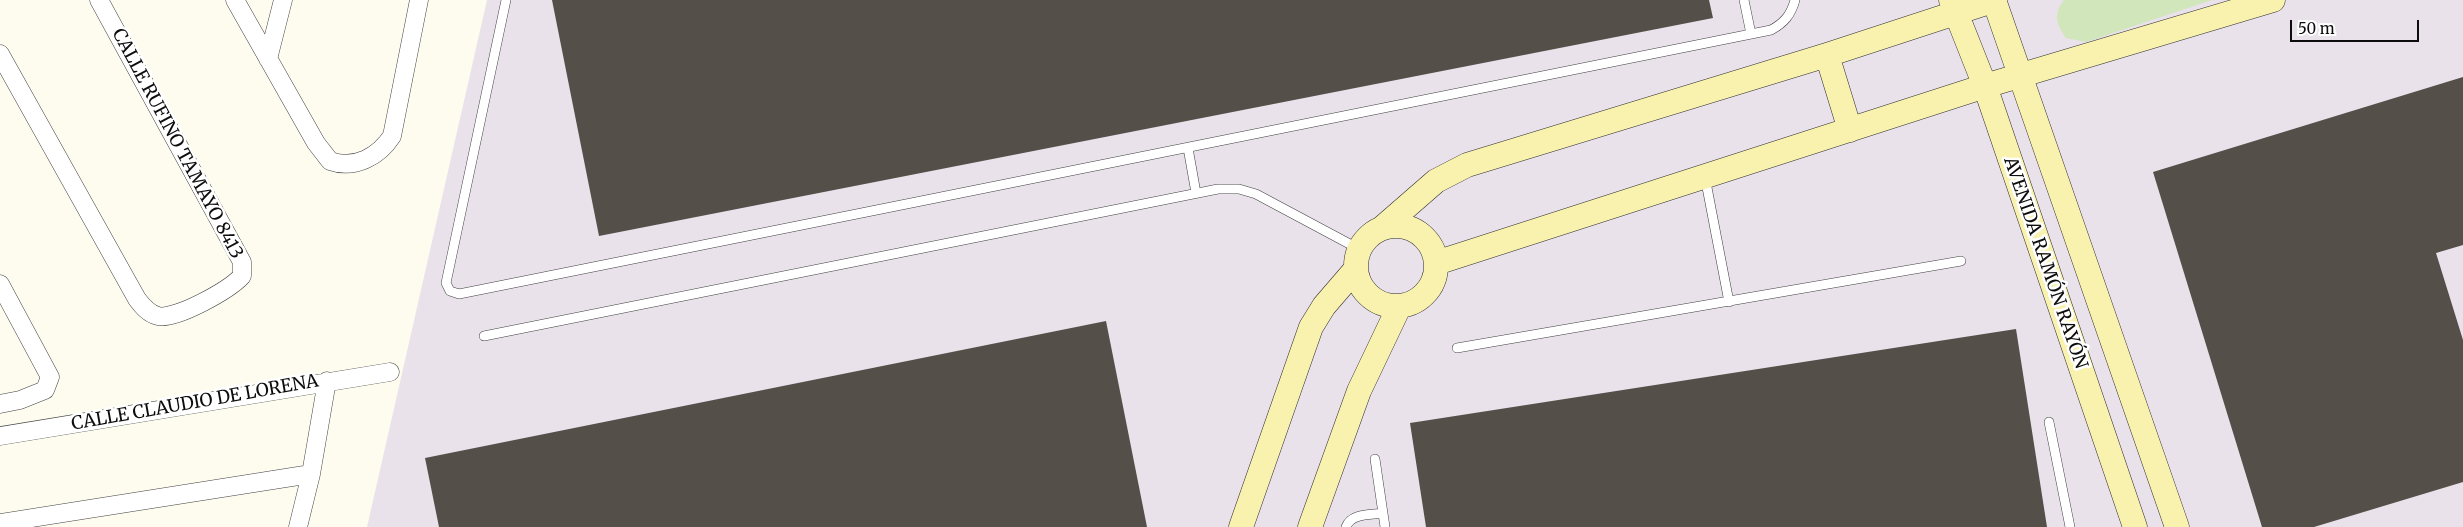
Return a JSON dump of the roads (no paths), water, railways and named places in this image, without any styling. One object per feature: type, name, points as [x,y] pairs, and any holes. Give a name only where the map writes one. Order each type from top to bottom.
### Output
[{"type":"street","name":"CALLE RUFINO TAMAYO 8413","points":[[0,54],[137,299],[144,308],[159,317],[169,317],[223,290],[242,276],[242,262],[99,0]]},
{"type":"street","points":[[235,0],[307,128],[330,161],[348,164],[369,158],[379,152],[392,136],[419,0]]},
{"type":"street","points":[[268,59],[283,0]]},
{"type":"street","points":[[1241,527],[1311,327],[1357,260],[1364,240],[1382,228],[1436,181],[1452,171],[1827,55],[1954,6],[1994,0],[2022,76],[2177,527]]},
{"type":"street","points":[[1436,263],[1985,86],[2273,0]]},
{"type":"street","name":"AVENIDA RAMÓN RAYÓN","points":[[1954,6],[1985,86],[2135,527]]},
{"type":"street","points":[[1827,55],[1850,130]]},
{"type":"street","points":[[1357,260],[1358,280],[1370,298],[1389,306],[1399,307],[1419,300],[1426,292],[1435,274],[1436,263],[1428,243],[1421,235],[1403,226],[1382,228]]},
{"type":"street","points":[[0,284],[50,377],[45,390],[0,404]]},
{"type":"street","points":[[1310,527],[1358,391],[1399,307]]},
{"type":"street","name":"CALLE CLAUDIO DE LORENA","points":[[0,436],[390,372]]},
{"type":"street","points":[[298,527],[311,474],[327,381]]},
{"type":"street","points":[[0,523],[311,474]]},
{"type":"lane","points":[[506,0],[446,283],[450,291],[459,294],[1771,30],[1783,23],[1791,13],[1795,0]]},
{"type":"lane","points":[[1744,0],[1751,34]]},
{"type":"lane","points":[[1188,148],[1196,193]]},
{"type":"lane","points":[[1705,176],[1729,302]]},
{"type":"lane","points":[[484,336],[1218,189],[1239,189],[1256,194],[1357,260]]},
{"type":"lane","points":[[1457,348],[1961,261]]},
{"type":"lane","points":[[2049,422],[2070,527]]},
{"type":"lane","points":[[1375,460],[1385,527]]},
{"type":"lane","points":[[1346,527],[1348,522],[1355,517],[1383,513]]}]
